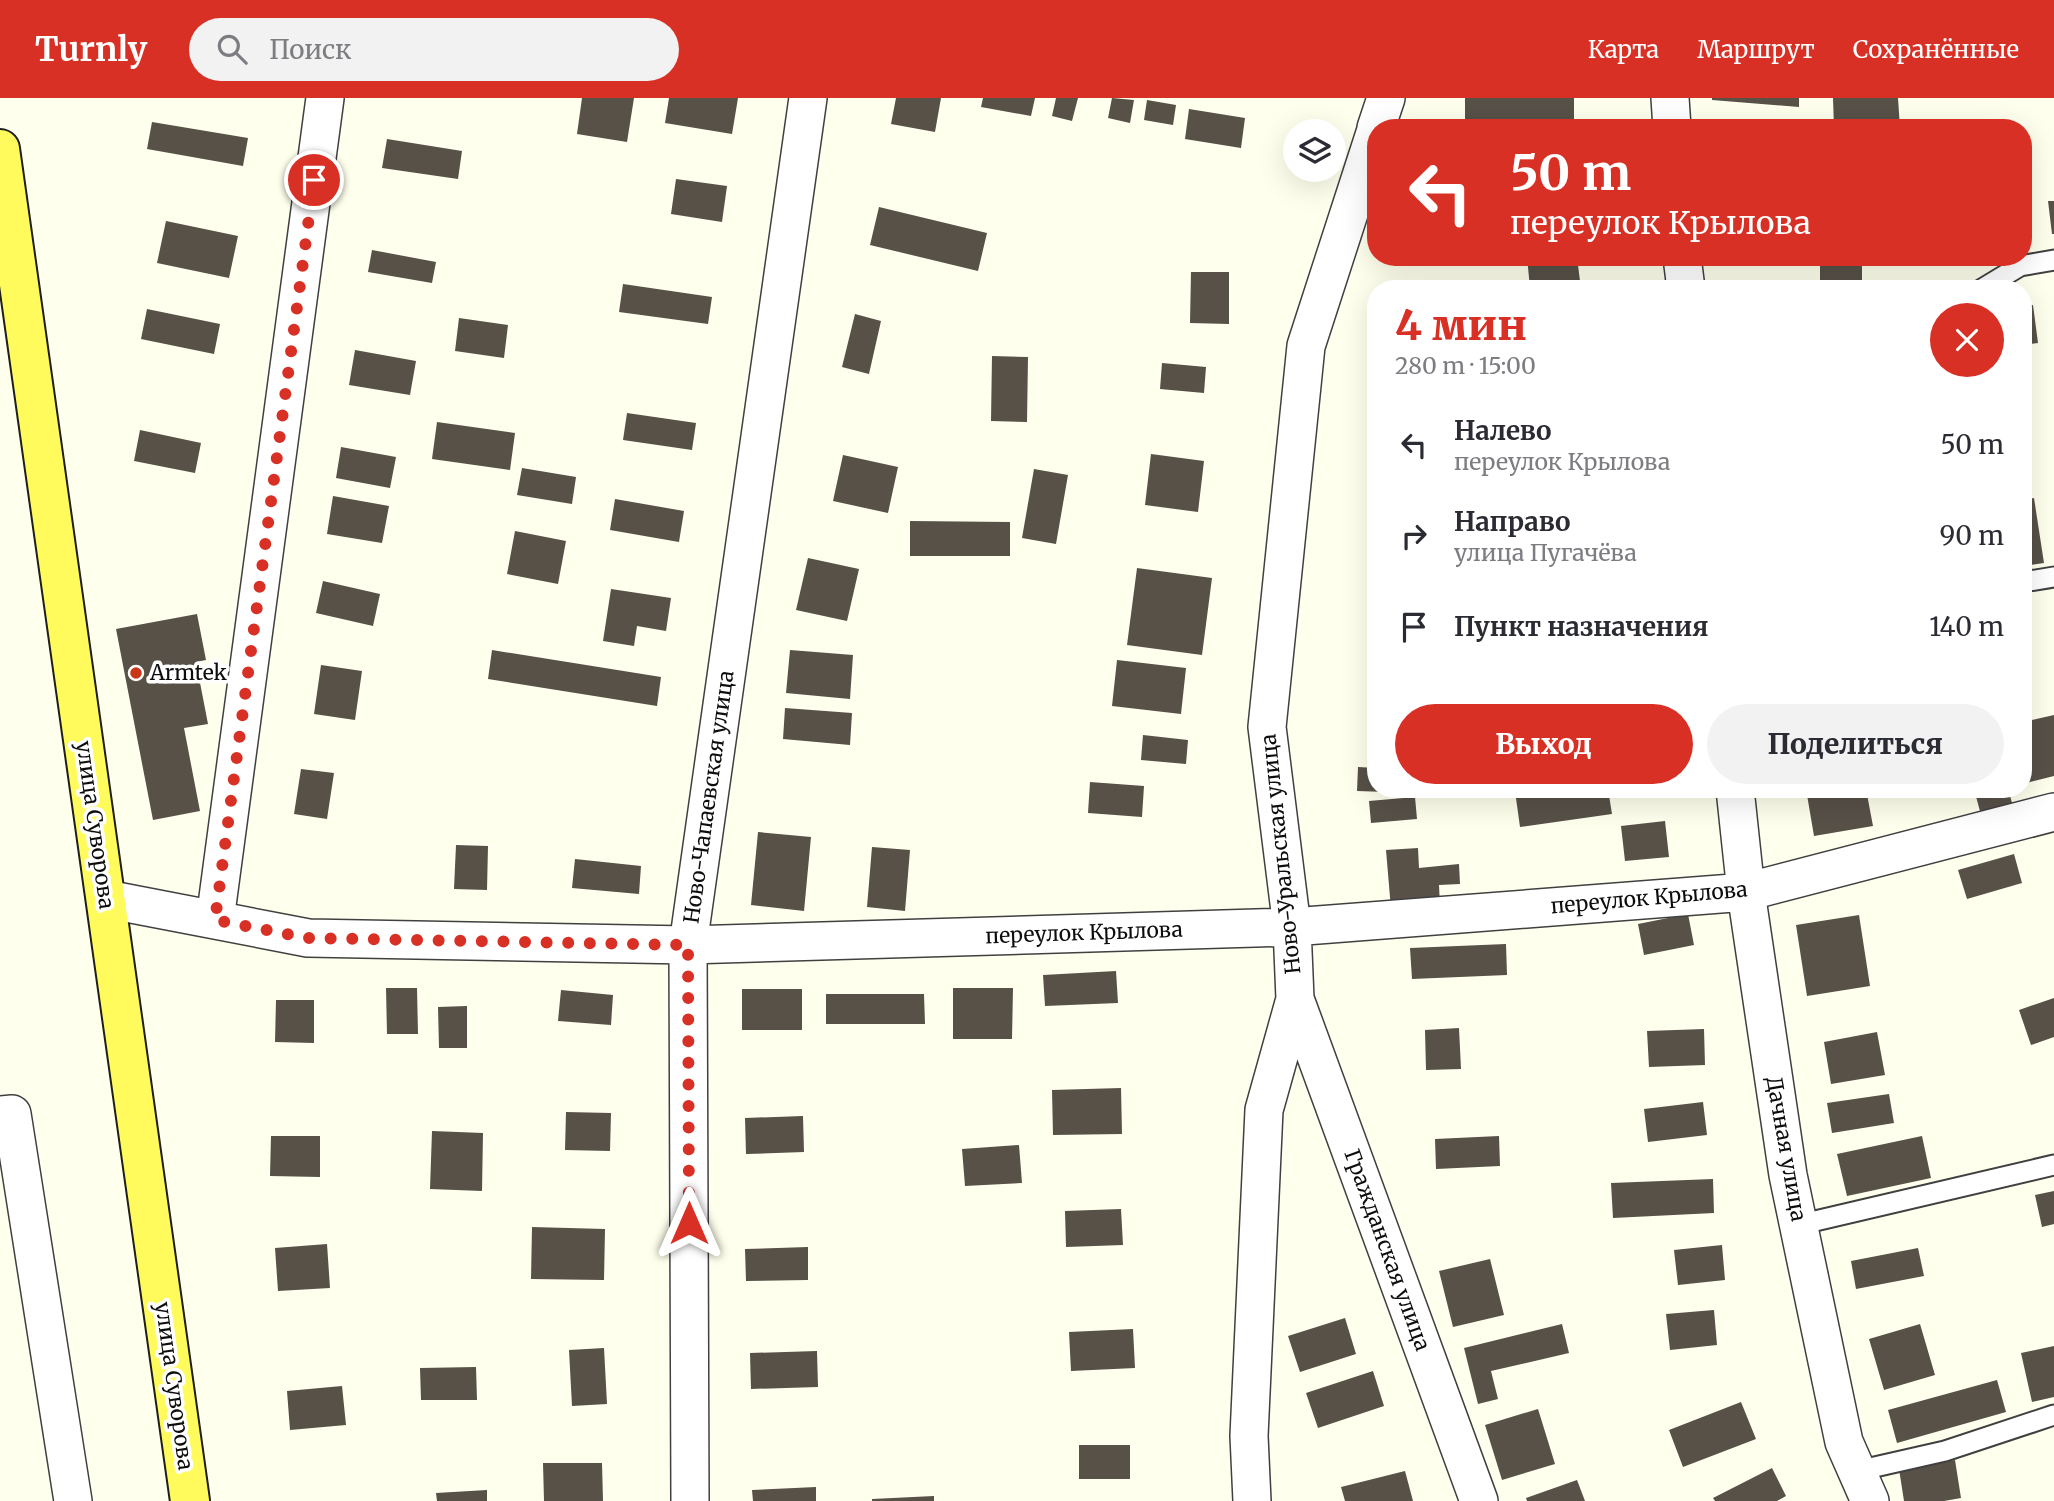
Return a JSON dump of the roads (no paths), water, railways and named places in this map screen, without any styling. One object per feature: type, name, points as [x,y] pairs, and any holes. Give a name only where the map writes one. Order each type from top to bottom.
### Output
[{"type":"main road","name":"улица Суворова","points":[[0,149],[190,1501]]},
{"type":"street","points":[[215,920],[325,98]]},
{"type":"street","name":"Ново-Чапаевская улица","points":[[690,1501],[688,945],[808,98]]},
{"type":"street","name":"Ново-Уральская улица","points":[[1379,119],[1386,98]]},
{"type":"street","points":[[1671,98],[1672,119]]},
{"type":"street","name":"Ново-Уральская улица","points":[[1252,1501],[1249,1436],[1264,1110],[1295,999],[1292,927],[1267,727],[1306,346],[1367,157]]},
{"type":"street","name":"Дачная улица","points":[[1736,798],[1746,892],[1788,1175],[1844,1442],[1864,1486]]},
{"type":"street","name":"переулок Крылова","points":[[106,898],[307,938],[688,945],[1292,927],[1746,892],[2054,812]]},
{"type":"street","name":"Гражданская улица","points":[[1295,999],[1479,1501]]},
{"type":"street","points":[[6,1115],[74,1501]]},
{"type":"lane","points":[[2032,264],[2054,260]]},
{"type":"lane","points":[[1997,280],[2020,266]]},
{"type":"lane","points":[[2032,581],[2054,577]]},
{"type":"lane","points":[[1798,1225],[2054,1165]]},
{"type":"lane","points":[[1864,1486],[1945,1451],[2054,1415]]},
{"type":"place","name":"Armtek","points":[[136,673]]}]
